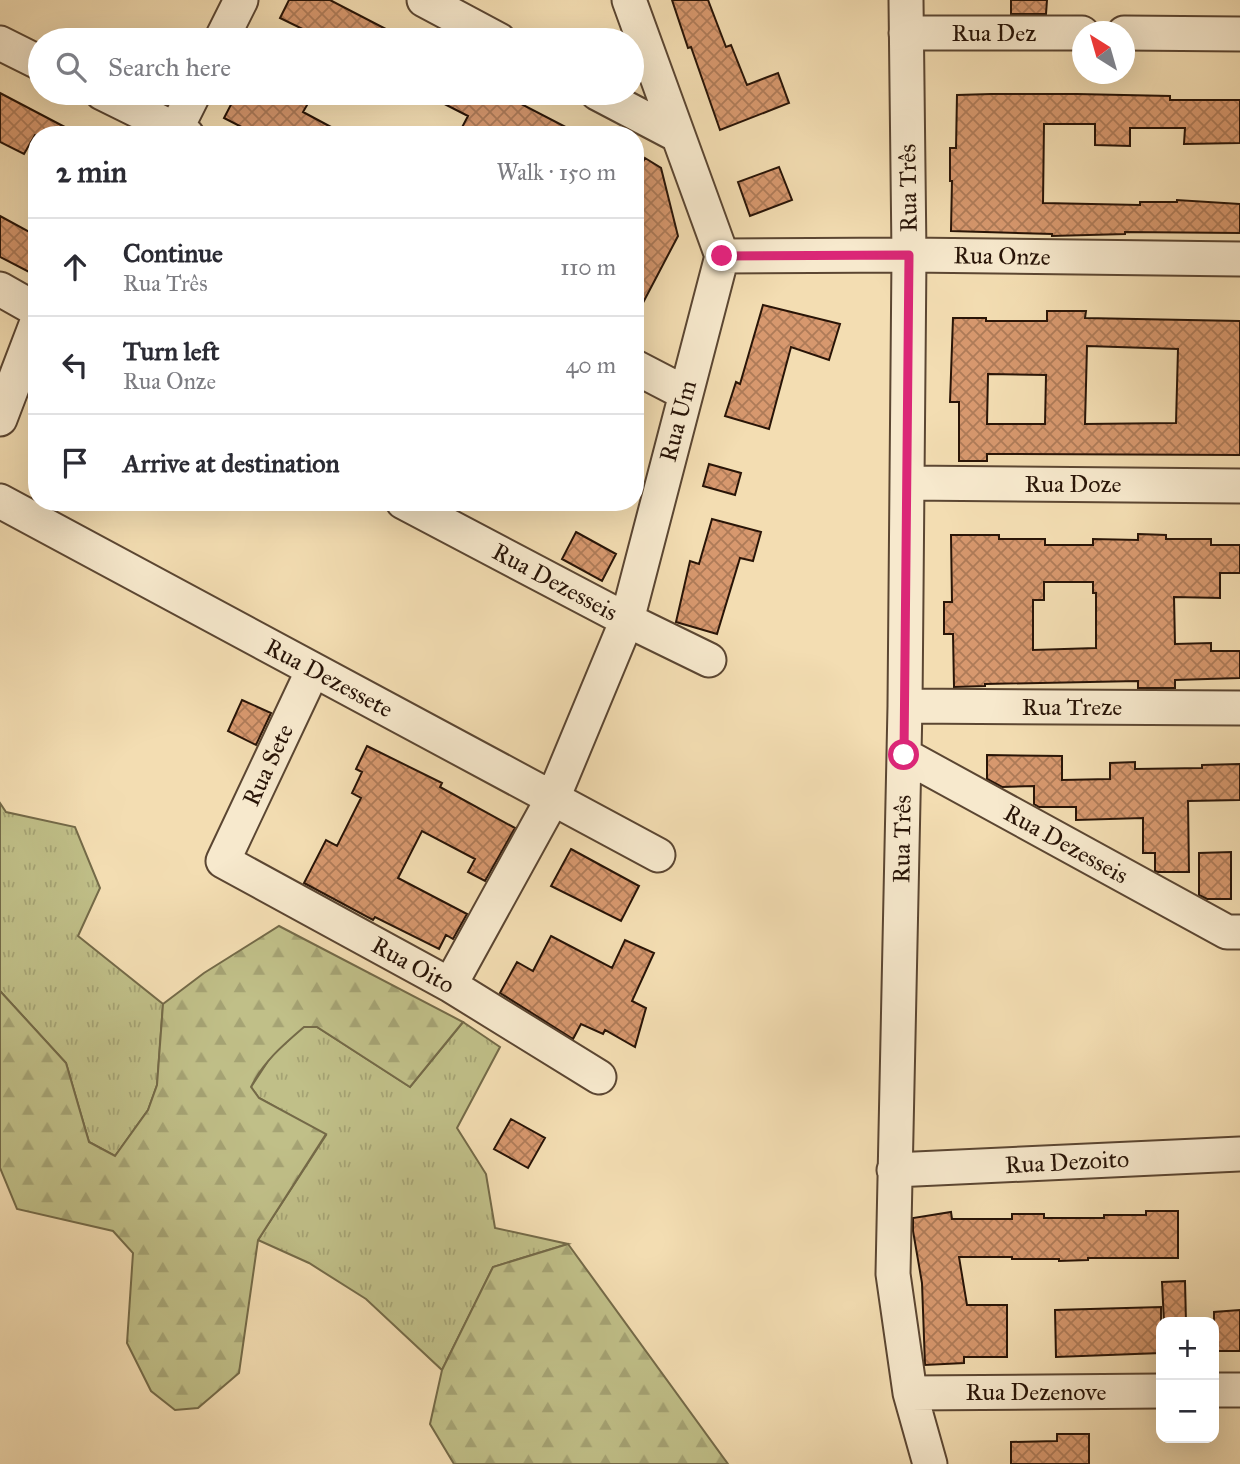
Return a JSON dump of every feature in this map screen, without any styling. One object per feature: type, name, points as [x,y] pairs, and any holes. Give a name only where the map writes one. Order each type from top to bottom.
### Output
[{"type":"street","points":[[227,28],[241,0]]},
{"type":"street","points":[[424,0],[476,28]]},
{"type":"street","points":[[629,0],[639,28]]},
{"type":"street","name":"Rua Três","points":[[906,0],[909,255],[905,706],[892,1274],[910,1393],[930,1464]]},
{"type":"street","name":"Rua Dez","points":[[906,33],[1072,33]]},
{"type":"street","points":[[1135,33],[1240,34]]},
{"type":"street","points":[[644,42],[722,256]]},
{"type":"street","points":[[0,43],[28,57]]},
{"type":"street","points":[[126,105],[169,126]]},
{"type":"street","points":[[183,126],[190,105]]},
{"type":"street","points":[[620,105],[677,135]]},
{"type":"street","name":"Rua Onze","points":[[722,256],[1240,259]]},
{"type":"street","name":"Rua Um","points":[[450,985],[553,798],[627,620],[722,256]]},
{"type":"street","points":[[0,289],[28,305]]},
{"type":"street","points":[[0,419],[28,346]]},
{"type":"street","points":[[644,372],[685,393]]},
{"type":"street","name":"Rua Doze","points":[[907,483],[1240,486]]},
{"type":"street","name":"Rua Dezessete","points":[[0,501],[658,855]]},
{"type":"street","name":"Rua Dezesseis","points":[[420,511],[709,660]]},
{"type":"street","name":"Rua Sete","points":[[223,861],[313,670]]},
{"type":"street","name":"Rua Treze","points":[[905,706],[1240,708]]},
{"type":"street","name":"Rua Dezesseis","points":[[904,755],[1234,932]]},
{"type":"street","name":"Rua Oito","points":[[223,861],[450,985],[599,1077]]},
{"type":"street","name":"Rua Dezoito","points":[[894,1170],[1240,1154]]},
{"type":"street","points":[[1219,1390],[1240,1390]]},
{"type":"street","name":"Rua Dezenove","points":[[910,1393],[1156,1391]]},
{"type":"green space","points":[[0,803],[6,812],[75,827],[100,888],[78,936],[163,1004],[157,1085],[148,1110],[115,1156],[89,1142],[66,1063],[0,991]]},
{"type":"green space","points":[[279,926],[463,1022],[410,1087],[317,1027],[304,1027],[281,1047],[261,1070],[251,1087],[259,1098],[326,1134],[258,1240],[239,1373],[198,1408],[175,1410],[151,1391],[127,1343],[133,1253],[113,1231],[17,1209],[0,1168],[0,991],[66,1063],[89,1142],[115,1156],[148,1110],[157,1085],[163,1004],[204,973]]},
{"type":"green space","points":[[463,1022],[500,1047],[457,1128],[486,1174],[495,1228],[568,1244],[493,1267],[442,1370],[366,1299],[309,1263],[258,1240],[326,1135],[259,1098],[251,1087],[272,1055],[304,1026],[317,1027],[410,1087]]},
{"type":"green space","points":[[568,1244],[728,1464],[454,1464],[430,1424],[442,1370],[493,1267]]},
{"type":"building","points":[[289,0],[330,0],[384,28],[300,28],[280,18]]},
{"type":"building","points":[[672,0],[708,0],[726,47],[731,45],[747,85],[778,73],[789,103],[720,130]]},
{"type":"building","points":[[1011,0],[1047,0],[1046,14],[1011,14]]},
{"type":"building","points":[[0,93],[63,126],[28,126],[28,147],[24,154],[0,142]]},
{"type":"building","points":[[957,95],[1170,96],[1170,100],[1240,100],[1240,143],[1184,144],[1185,128],[1130,128],[1130,146],[1095,145],[1095,124],[1044,124],[1043,203],[1140,205],[1140,202],[1177,200],[1240,204],[1240,233],[1125,232],[1052,236],[951,231],[950,148],[956,148]]},
{"type":"building","points":[[231,105],[307,105],[303,112],[329,126],[240,126],[224,118]]},
{"type":"building","points":[[446,105],[523,105],[564,126],[463,126],[468,116]]},
{"type":"building","points":[[645,158],[661,168],[678,236],[644,301]]},
{"type":"building","points":[[779,167],[792,200],[750,216],[738,182]]},
{"type":"building","points":[[0,216],[28,231],[28,271],[0,257]]},
{"type":"building","points":[[763,305],[840,324],[829,360],[791,347],[769,429],[725,416],[736,382],[740,384]]},
{"type":"building","points":[[1047,311],[1086,311],[1085,318],[1240,321],[1240,455],[987,454],[987,461],[959,461],[959,402],[950,402],[953,318],[1047,321]],"holes":[[[1087,346],[1178,349],[1176,423],[1085,424]],[[988,374],[1046,375],[1045,424],[987,424]]]},
{"type":"building","points":[[709,464],[741,473],[735,495],[703,486]]},
{"type":"building","points":[[712,519],[761,532],[753,561],[740,558],[717,634],[676,622],[690,561],[699,564]]},
{"type":"building","points":[[576,532],[616,554],[602,581],[562,559]]},
{"type":"building","points":[[1138,534],[1166,535],[1166,539],[1211,539],[1211,545],[1240,545],[1240,573],[1220,573],[1220,598],[1174,597],[1175,644],[1211,643],[1211,651],[1240,651],[1240,678],[1175,680],[1175,688],[1138,688],[1138,681],[954,687],[953,634],[944,634],[944,602],[952,602],[951,535],[1045,539],[1045,545],[1093,545],[1093,539],[1138,540]],"holes":[[[1044,582],[1093,582],[1093,593],[1096,593],[1096,648],[1033,650],[1033,600],[1044,600]]]},
{"type":"building","points":[[242,700],[271,713],[256,745],[228,731]]},
{"type":"building","points":[[367,746],[442,783],[440,787],[515,828],[485,881],[468,872],[475,859],[422,831],[398,878],[467,914],[453,939],[446,935],[439,949],[375,917],[373,920],[304,883],[326,840],[337,846],[361,798],[352,793],[362,772],[356,769]]},
{"type":"building","points":[[987,755],[1062,756],[1062,780],[1110,779],[1110,763],[1135,762],[1135,769],[1202,768],[1202,765],[1240,764],[1240,800],[1188,801],[1189,872],[1158,872],[1155,871],[1155,853],[1143,853],[1143,818],[1076,820],[1076,807],[1039,807],[1034,804],[1034,786],[1002,787],[987,779]]},
{"type":"building","points":[[571,849],[639,886],[621,921],[551,886]]},
{"type":"building","points":[[1231,852],[1231,899],[1207,899],[1199,895],[1199,853]]},
{"type":"building","points":[[551,936],[612,968],[625,940],[654,953],[632,1001],[646,1008],[635,1047],[605,1030],[603,1034],[581,1024],[573,1039],[500,993],[517,962],[533,971]]},
{"type":"building","points":[[511,1119],[545,1138],[528,1168],[494,1149]]},
{"type":"building","points":[[1146,1211],[1178,1211],[1178,1258],[1088,1258],[1059,1261],[1012,1257],[959,1257],[967,1305],[1007,1305],[1007,1357],[964,1357],[964,1363],[925,1365],[922,1283],[913,1218],[951,1212],[952,1219],[1012,1219],[1012,1214],[1044,1214],[1044,1218],[1104,1218],[1104,1215],[1146,1215]]},
{"type":"building","points":[[1185,1281],[1186,1317],[1164,1317],[1162,1282]]},
{"type":"building","points":[[1161,1307],[1161,1317],[1156,1317],[1156,1353],[1056,1357],[1055,1310]]},
{"type":"building","points":[[1240,1310],[1240,1351],[1219,1351],[1219,1317],[1214,1317],[1214,1312]]},
{"type":"building","points":[[1057,1434],[1089,1434],[1089,1464],[1011,1464],[1011,1442],[1057,1441]]},
{"type":"route","points":[[722,256],[909,255],[904,755]]}]
